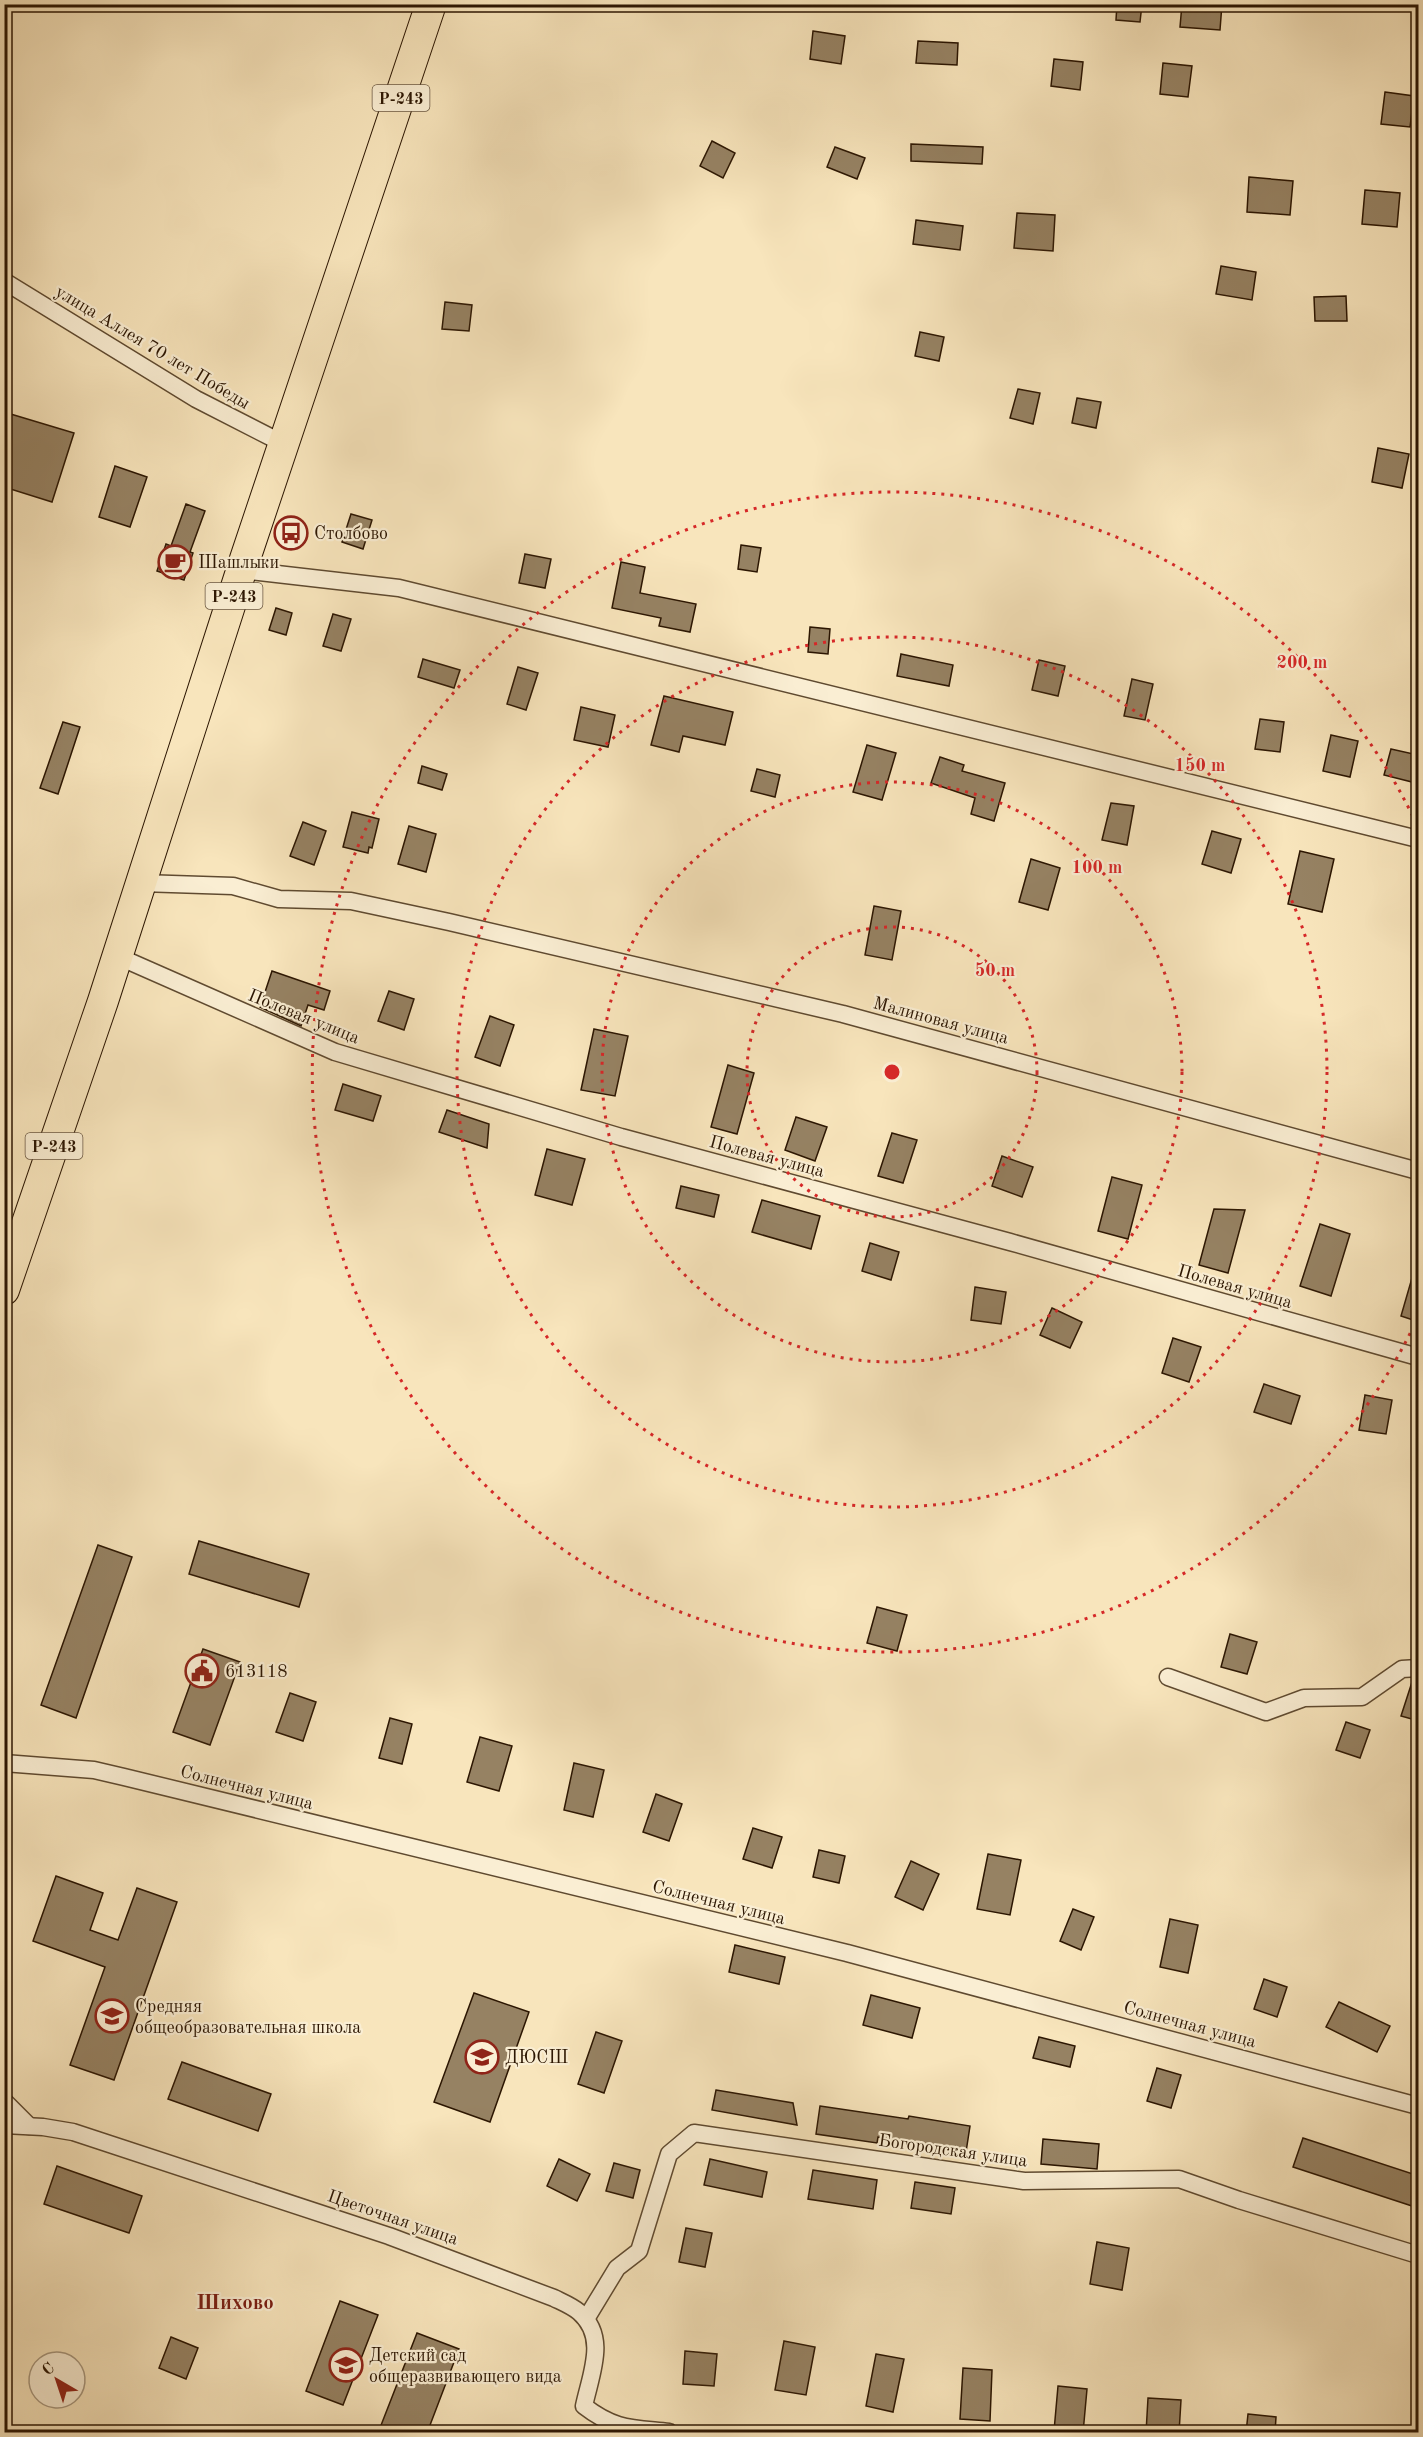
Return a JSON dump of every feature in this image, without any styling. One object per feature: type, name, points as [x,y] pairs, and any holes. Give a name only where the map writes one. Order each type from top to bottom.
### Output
[{"type":"highway","name":"Р-243","points":[[4,1290],[432,4]]},
{"type":"street","name":"улица Аллея 70 лет Победы","points":[[4,281],[196,399],[284,444]]},
{"type":"street","points":[[242,570],[399,588],[1419,839]]},
{"type":"street","name":"Малиновая улица","points":[[141,883],[233,886],[279,899],[351,901],[449,922],[843,1014],[1419,1172]]},
{"type":"street","name":"Полевая улица","points":[[117,956],[335,1052],[621,1137],[1010,1242],[1419,1357]]},
{"type":"street","points":[[1168,1677],[1266,1712],[1304,1698],[1362,1696],[1402,1669],[1419,1668]]},
{"type":"street","name":"Солнечная улица","points":[[4,1763],[94,1770],[330,1827],[847,1953],[1419,2106]]},
{"type":"street","points":[[4,2101],[29,2126]]},
{"type":"street","name":"Цветочная улица","points":[[4,2125],[73,2132],[389,2236],[554,2298],[578,2310],[586,2319]]},
{"type":"street","name":"Богородская улица","points":[[586,2319],[617,2268],[639,2251],[669,2154],[694,2133],[1024,2181],[1179,2179],[1239,2200],[1419,2254]]},
{"type":"street","points":[[586,2319],[592,2326],[597,2344],[584,2406],[599,2418],[616,2426],[669,2433]]},
{"type":"building","points":[[1117,4],[1142,4],[1140,22],[1116,20]]},
{"type":"building","points":[[1182,4],[1222,4],[1220,30],[1180,27]]},
{"type":"building","points":[[813,31],[845,36],[841,64],[810,59]]},
{"type":"building","points":[[918,41],[958,43],[957,65],[916,63]]},
{"type":"building","points":[[1054,59],[1083,62],[1080,90],[1051,86]]},
{"type":"building","points":[[1163,63],[1192,66],[1188,97],[1160,94]]},
{"type":"building","points":[[1385,92],[1414,96],[1410,127],[1381,124]]},
{"type":"building","points":[[712,141],[735,153],[723,178],[700,166]]},
{"type":"building","points":[[911,144],[983,147],[982,164],[911,161]]},
{"type":"building","points":[[835,147],[865,158],[857,179],[827,167]]},
{"type":"building","points":[[1249,177],[1293,181],[1290,215],[1247,212]]},
{"type":"building","points":[[1365,190],[1400,193],[1397,227],[1362,224]]},
{"type":"building","points":[[1017,213],[1055,215],[1053,251],[1014,248]]},
{"type":"building","points":[[916,220],[963,226],[960,250],[913,244]]},
{"type":"building","points":[[1221,266],[1256,272],[1252,300],[1216,294]]},
{"type":"building","points":[[1346,296],[1347,321],[1315,321],[1314,297]]},
{"type":"building","points":[[445,302],[472,305],[469,331],[442,329]]},
{"type":"building","points":[[920,332],[944,337],[939,361],[915,356]]},
{"type":"building","points":[[1018,389],[1040,393],[1033,424],[1010,418]]},
{"type":"building","points":[[1077,398],[1101,402],[1096,428],[1072,423]]},
{"type":"building","points":[[4,412],[74,433],[52,502],[4,487]]},
{"type":"building","points":[[1378,448],[1409,454],[1402,488],[1372,482]]},
{"type":"building","points":[[115,466],[147,477],[130,527],[99,517]]},
{"type":"building","points":[[186,504],[205,511],[190,552],[193,553],[184,580],[157,571],[166,544],[171,546]]},
{"type":"building","points":[[351,514],[372,520],[363,549],[342,542]]},
{"type":"building","points":[[741,545],[761,548],[757,572],[738,569]]},
{"type":"building","points":[[525,554],[551,559],[545,588],[519,583]]},
{"type":"building","points":[[621,562],[645,567],[640,593],[696,604],[690,632],[659,626],[661,618],[612,608]]},
{"type":"building","points":[[276,608],[292,613],[286,635],[269,630]]},
{"type":"building","points":[[333,614],[351,619],[341,651],[323,646]]},
{"type":"building","points":[[810,627],[830,629],[828,654],[808,652]]},
{"type":"building","points":[[901,654],[953,665],[949,686],[897,676]]},
{"type":"building","points":[[423,659],[460,670],[454,688],[418,677]]},
{"type":"building","points":[[1039,660],[1065,666],[1058,696],[1032,690]]},
{"type":"building","points":[[518,667],[538,673],[526,710],[507,704]]},
{"type":"building","points":[[1132,679],[1153,684],[1145,720],[1124,716]]},
{"type":"building","points":[[664,696],[733,712],[725,745],[683,736],[679,752],[651,745]]},
{"type":"building","points":[[581,707],[615,715],[608,747],[574,740]]},
{"type":"building","points":[[1260,719],[1284,722],[1280,752],[1255,749]]},
{"type":"building","points":[[63,722],[80,727],[58,794],[40,788]]},
{"type":"building","points":[[1331,735],[1358,741],[1350,777],[1323,771]]},
{"type":"building","points":[[867,745],[896,753],[882,800],[853,792]]},
{"type":"building","points":[[1391,749],[1418,755],[1412,782],[1384,775]]},
{"type":"building","points":[[940,757],[964,765],[962,771],[1005,783],[994,821],[971,814],[975,798],[931,783]]},
{"type":"building","points":[[422,766],[447,774],[442,790],[418,783]]},
{"type":"building","points":[[757,769],[780,775],[775,797],[751,791]]},
{"type":"building","points":[[1111,803],[1134,806],[1127,845],[1102,840]]},
{"type":"building","points":[[352,812],[379,819],[372,848],[369,847],[368,853],[343,847]]},
{"type":"building","points":[[303,822],[326,831],[314,865],[290,856]]},
{"type":"building","points":[[409,826],[436,834],[426,872],[398,864]]},
{"type":"building","points":[[1212,831],[1241,839],[1231,873],[1202,864]]},
{"type":"building","points":[[1300,851],[1334,859],[1322,912],[1288,904]]},
{"type":"building","points":[[1031,859],[1060,868],[1048,910],[1019,902]]},
{"type":"building","points":[[874,906],[901,911],[892,960],[865,955]]},
{"type":"building","points":[[272,971],[330,991],[324,1010],[308,1005],[301,1026],[260,1007]]},
{"type":"building","points":[[389,991],[414,999],[404,1030],[378,1021]]},
{"type":"building","points":[[490,1016],[514,1025],[500,1066],[475,1057]]},
{"type":"building","points":[[594,1029],[628,1036],[615,1096],[581,1090]]},
{"type":"building","points":[[728,1065],[754,1073],[737,1134],[711,1127]]},
{"type":"building","points":[[343,1084],[381,1096],[373,1121],[335,1110]]},
{"type":"building","points":[[447,1110],[489,1124],[487,1148],[439,1132]]},
{"type":"building","points":[[796,1117],[827,1127],[815,1161],[785,1150]]},
{"type":"building","points":[[892,1133],[917,1140],[903,1183],[878,1176]]},
{"type":"building","points":[[547,1149],[585,1159],[572,1205],[535,1195]]},
{"type":"building","points":[[1002,1156],[1033,1167],[1022,1197],[992,1186]]},
{"type":"building","points":[[1112,1177],[1142,1185],[1128,1239],[1098,1231]]},
{"type":"building","points":[[681,1186],[719,1195],[714,1217],[676,1208]]},
{"type":"building","points":[[762,1200],[820,1216],[811,1249],[752,1232]]},
{"type":"building","points":[[1214,1209],[1245,1210],[1228,1273],[1199,1265]]},
{"type":"building","points":[[1320,1224],[1350,1234],[1331,1296],[1300,1286]]},
{"type":"building","points":[[870,1243],[899,1252],[891,1280],[862,1271]]},
{"type":"building","points":[[1414,1271],[1419,1271],[1419,1322],[1401,1316]]},
{"type":"building","points":[[975,1287],[1006,1292],[1001,1324],[971,1320]]},
{"type":"building","points":[[1052,1308],[1082,1322],[1070,1348],[1040,1335]]},
{"type":"building","points":[[1173,1338],[1201,1347],[1189,1382],[1162,1373]]},
{"type":"building","points":[[1264,1384],[1300,1396],[1291,1424],[1254,1412]]},
{"type":"building","points":[[1365,1395],[1392,1400],[1386,1434],[1359,1430]]},
{"type":"building","points":[[199,1541],[309,1574],[299,1607],[189,1574]]},
{"type":"building","points":[[98,1545],[132,1557],[76,1718],[41,1705]]},
{"type":"building","points":[[877,1607],[907,1615],[897,1651],[867,1643]]},
{"type":"building","points":[[1230,1634],[1257,1642],[1247,1674],[1221,1667]]},
{"type":"building","points":[[203,1649],[240,1662],[210,1745],[173,1732]]},
{"type":"building","points":[[1419,1678],[1419,1721],[1401,1716],[1413,1679]]},
{"type":"building","points":[[290,1693],[316,1702],[303,1741],[276,1732]]},
{"type":"building","points":[[390,1718],[412,1724],[402,1764],[379,1758]]},
{"type":"building","points":[[1346,1722],[1370,1730],[1360,1758],[1336,1750]]},
{"type":"building","points":[[480,1737],[512,1746],[499,1791],[467,1782]]},
{"type":"building","points":[[574,1763],[604,1770],[593,1817],[564,1810]]},
{"type":"building","points":[[656,1794],[682,1804],[669,1841],[643,1832]]},
{"type":"building","points":[[753,1828],[782,1837],[772,1868],[743,1859]]},
{"type":"building","points":[[819,1850],[845,1856],[839,1883],[813,1877]]},
{"type":"building","points":[[988,1854],[1021,1860],[1010,1915],[977,1909]]},
{"type":"building","points":[[911,1861],[939,1874],[923,1910],[895,1897]]},
{"type":"building","name":"Средняя общеобразовательная школа","points":[[56,1876],[103,1893],[90,1930],[118,1940],[137,1888],[177,1902],[114,2080],[70,2065],[105,1967],[33,1941]]},
{"type":"building","points":[[1073,1909],[1094,1917],[1081,1950],[1060,1941]]},
{"type":"building","points":[[1170,1919],[1198,1925],[1188,1973],[1160,1967]]},
{"type":"building","points":[[735,1945],[785,1957],[779,1984],[729,1972]]},
{"type":"building","points":[[1264,1979],[1287,1987],[1277,2017],[1254,2009]]},
{"type":"building","name":"ДЮСШ","points":[[474,1993],[529,2012],[490,2122],[434,2102]]},
{"type":"building","points":[[871,1995],[920,2008],[912,2038],[863,2025]]},
{"type":"building","points":[[1339,2002],[1390,2026],[1377,2052],[1326,2027]]},
{"type":"building","points":[[596,2032],[622,2041],[604,2093],[578,2084]]},
{"type":"building","points":[[1039,2037],[1075,2046],[1070,2067],[1033,2058]]},
{"type":"building","points":[[182,2062],[271,2094],[258,2131],[168,2099]]},
{"type":"building","points":[[1157,2068],[1181,2075],[1171,2108],[1147,2101]]},
{"type":"building","points":[[716,2090],[793,2103],[797,2125],[712,2110]]},
{"type":"building","points":[[820,2106],[908,2119],[909,2116],[970,2126],[966,2152],[878,2137],[877,2143],[816,2134]]},
{"type":"building","points":[[1303,2138],[1419,2176],[1419,2185],[1412,2206],[1293,2167]]},
{"type":"building","points":[[1043,2139],[1099,2144],[1097,2169],[1041,2164]]},
{"type":"building","points":[[559,2159],[590,2174],[577,2201],[547,2186]]},
{"type":"building","points":[[710,2159],[767,2172],[762,2197],[704,2185]]},
{"type":"building","points":[[614,2163],[640,2170],[633,2198],[606,2191]]},
{"type":"building","points":[[57,2166],[142,2196],[129,2233],[44,2204]]},
{"type":"building","points":[[813,2170],[877,2180],[873,2209],[808,2199]]},
{"type":"building","points":[[915,2182],[955,2188],[951,2214],[911,2208]]},
{"type":"building","points":[[686,2228],[712,2233],[705,2267],[679,2262]]},
{"type":"building","points":[[1097,2242],[1129,2248],[1122,2290],[1090,2284]]},
{"type":"building","points":[[340,2301],[378,2315],[343,2405],[306,2391]]},
{"type":"building","points":[[417,2333],[459,2349],[427,2433],[378,2433]]},
{"type":"building","points":[[171,2337],[198,2348],[186,2379],[159,2368]]},
{"type":"building","points":[[784,2341],[815,2347],[806,2395],[775,2390]]},
{"type":"building","points":[[685,2351],[717,2354],[714,2386],[683,2384]]},
{"type":"building","points":[[876,2354],[904,2359],[893,2412],[866,2406]]},
{"type":"building","points":[[963,2368],[992,2370],[990,2421],[960,2419]]},
{"type":"building","points":[[1058,2386],[1087,2389],[1083,2433],[1054,2431]]},
{"type":"building","points":[[1148,2398],[1181,2400],[1179,2433],[1146,2433]]},
{"type":"building","points":[[1248,2414],[1276,2417],[1275,2433],[1246,2433]]},
{"type":"place","name":"Столбово","points":[[291,533]]},
{"type":"place","name":"Шашлыки","points":[[175,562]]},
{"type":"place","name":"613118","points":[[202,1671]]},
{"type":"place","name":"Средняя общеобразовательная школа","points":[[112,2016]]},
{"type":"place","name":"ДЮСШ","points":[[482,2057]]},
{"type":"place","name":"Детский сад общеразвивающего вида","points":[[346,2365]]},
{"type":"district","name":"Шихово","points":[[235,2302]]}]
